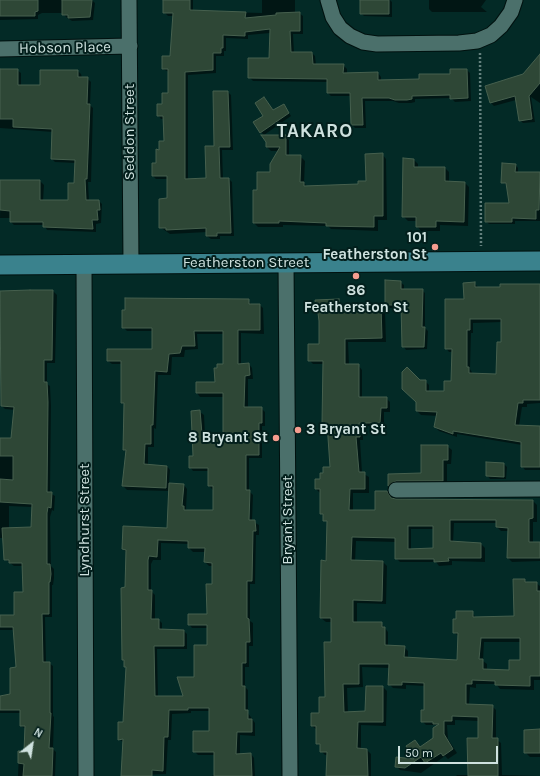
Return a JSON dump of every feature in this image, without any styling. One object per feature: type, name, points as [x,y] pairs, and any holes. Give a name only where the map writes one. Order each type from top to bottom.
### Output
[{"type":"main road","name":"Featherston Street","points":[[0,265],[540,261]]},
{"type":"street","name":"Seddon Street","points":[[129,0],[131,264]]},
{"type":"street","points":[[328,0],[332,17],[340,28],[350,36],[363,42],[377,44],[459,43],[477,41],[491,35],[501,26],[511,12],[515,0]]},
{"type":"street","name":"Hobson Place","points":[[0,49],[130,46]]},
{"type":"street","name":"Bryant Street","points":[[286,263],[290,776]]},
{"type":"street","name":"Lyndhurst Street","points":[[84,264],[86,776]]},
{"type":"street","points":[[396,490],[540,489]]},
{"type":"path","points":[[477,41],[480,53],[480,262]]},
{"type":"building","points":[[0,0],[38,0],[38,11],[35,12],[35,16],[0,16]]},
{"type":"building","points":[[62,0],[92,0],[90,17],[68,18],[68,15],[62,15]]},
{"type":"building","points":[[163,0],[190,0],[190,10],[246,12],[245,18],[276,15],[276,13],[300,12],[300,31],[290,31],[291,52],[312,52],[313,64],[344,64],[343,73],[378,72],[378,80],[419,79],[419,74],[450,74],[450,69],[467,69],[468,98],[450,99],[450,95],[412,96],[412,99],[407,100],[362,98],[363,125],[351,125],[350,93],[327,93],[327,79],[248,78],[248,58],[269,58],[270,29],[245,32],[245,36],[223,35],[223,48],[221,48],[221,53],[213,53],[213,70],[185,72],[185,179],[206,178],[205,146],[214,146],[213,91],[228,91],[230,147],[219,147],[220,178],[229,178],[231,233],[217,233],[217,236],[206,236],[206,228],[166,230],[166,228],[159,228],[159,199],[167,198],[167,176],[152,176],[152,163],[156,163],[156,149],[159,150],[159,141],[164,141],[163,116],[157,116],[157,104],[162,104],[162,93],[168,93],[168,69],[162,69],[162,56],[170,56],[173,13],[163,13]]},
{"type":"building","points":[[360,0],[389,0],[389,14],[360,14]]},
{"type":"building","points":[[540,54],[540,83],[529,96],[532,119],[519,121],[515,96],[490,103],[485,86],[523,74]]},
{"type":"building","points":[[0,69],[18,69],[18,85],[40,85],[40,70],[78,70],[78,77],[88,77],[87,104],[90,104],[87,179],[85,179],[86,200],[99,200],[100,210],[97,210],[98,220],[92,220],[93,229],[43,227],[43,222],[10,222],[10,211],[0,210],[0,180],[40,180],[40,200],[68,200],[68,183],[74,183],[75,160],[51,159],[52,129],[13,127],[13,119],[0,119]]},
{"type":"building","points":[[264,97],[273,110],[284,104],[289,113],[260,133],[253,122],[263,116],[255,103]]},
{"type":"building","points":[[261,135],[286,135],[286,155],[301,155],[300,182],[304,182],[304,186],[358,184],[358,181],[366,181],[365,154],[383,153],[383,216],[374,216],[374,227],[326,226],[326,223],[279,221],[279,223],[253,223],[253,190],[257,190],[257,172],[270,172],[270,164],[280,147],[266,147],[266,142]]},
{"type":"building","points":[[403,158],[414,159],[414,167],[445,167],[445,181],[465,182],[464,222],[436,221],[436,227],[416,227],[416,217],[402,217]]},
{"type":"building","points":[[502,163],[516,164],[515,172],[540,172],[539,210],[536,210],[536,219],[512,218],[512,222],[485,222],[485,203],[509,203],[506,183],[501,183]]},
{"type":"building","points":[[385,280],[401,281],[401,289],[423,289],[422,327],[425,327],[424,347],[402,347],[401,305],[385,305]]},
{"type":"building","points":[[475,282],[475,287],[500,287],[500,284],[540,284],[540,400],[523,400],[523,403],[518,403],[515,425],[540,426],[540,467],[521,467],[521,442],[453,431],[453,434],[434,427],[437,412],[416,411],[416,402],[402,389],[402,372],[407,367],[420,380],[426,380],[426,391],[444,391],[444,381],[451,381],[452,349],[445,349],[445,299],[464,299],[463,283]],"holes":[[[470,319],[501,319],[501,342],[497,342],[496,374],[469,373],[469,367],[467,367],[467,330],[470,330]]]},
{"type":"building","points":[[53,290],[52,360],[44,360],[44,382],[47,382],[48,402],[47,492],[52,492],[51,508],[48,507],[47,513],[47,564],[50,564],[51,574],[49,582],[49,614],[42,614],[43,662],[50,662],[51,713],[49,748],[53,748],[52,776],[23,776],[24,764],[18,763],[18,751],[24,751],[25,726],[20,726],[20,710],[0,710],[0,696],[10,694],[10,668],[16,667],[13,627],[0,627],[0,615],[14,615],[14,592],[23,592],[22,563],[9,563],[9,560],[4,560],[2,528],[31,527],[32,504],[0,502],[0,479],[13,480],[13,456],[0,456],[0,438],[11,438],[14,407],[1,406],[0,291]]},
{"type":"building","points":[[125,298],[249,299],[249,304],[260,304],[260,330],[238,330],[238,364],[249,363],[250,375],[245,376],[244,407],[262,407],[262,423],[259,423],[259,455],[246,455],[246,490],[250,490],[249,520],[255,520],[256,531],[253,531],[252,581],[247,581],[247,618],[249,619],[250,642],[246,642],[246,663],[242,663],[242,686],[245,686],[245,710],[248,710],[248,719],[252,719],[252,732],[237,732],[236,754],[251,753],[252,776],[214,776],[214,752],[193,752],[193,731],[209,731],[209,708],[188,708],[188,710],[169,710],[168,737],[164,737],[163,771],[152,770],[152,776],[121,776],[123,739],[118,740],[118,722],[123,722],[126,667],[124,667],[124,660],[122,660],[121,588],[125,587],[126,550],[122,549],[123,526],[167,528],[169,483],[184,484],[182,506],[184,506],[184,510],[213,510],[213,486],[208,486],[208,468],[189,468],[189,456],[193,456],[191,411],[200,410],[202,434],[223,434],[223,393],[196,393],[196,382],[215,382],[214,368],[217,368],[217,364],[223,364],[223,331],[194,331],[195,346],[182,346],[180,353],[169,354],[167,372],[155,371],[151,444],[145,444],[144,464],[167,466],[166,488],[122,486],[126,450],[123,450],[124,403],[121,403],[121,361],[107,361],[107,349],[152,349],[152,328],[122,328],[122,310],[125,310]],"holes":[[[158,540],[188,541],[188,548],[205,548],[204,562],[212,563],[212,584],[206,584],[207,614],[188,614],[188,625],[207,625],[207,645],[194,645],[194,677],[177,677],[183,696],[155,696],[154,646],[184,646],[184,630],[159,629],[159,619],[151,619],[152,590],[148,590],[148,560],[149,556],[157,557]]]},
{"type":"building","points":[[339,299],[339,307],[381,306],[382,338],[345,339],[345,364],[359,364],[359,397],[387,397],[387,408],[381,408],[380,423],[359,423],[360,437],[356,437],[359,472],[365,472],[365,489],[350,489],[349,510],[375,510],[375,491],[387,491],[391,498],[396,499],[533,500],[533,518],[529,519],[529,542],[540,542],[540,558],[507,558],[508,528],[496,527],[496,520],[450,520],[450,541],[481,543],[481,558],[448,558],[449,561],[434,562],[434,559],[395,559],[395,538],[352,537],[351,560],[383,561],[382,601],[353,600],[353,622],[382,622],[382,627],[385,627],[385,645],[405,646],[404,657],[457,660],[458,633],[453,633],[453,619],[456,619],[456,611],[473,611],[473,617],[514,616],[513,579],[525,579],[525,582],[537,582],[537,591],[540,591],[540,676],[530,676],[530,686],[495,685],[495,681],[472,680],[472,684],[466,684],[466,704],[493,705],[492,738],[498,738],[498,776],[468,776],[467,738],[478,738],[478,717],[452,716],[452,721],[444,721],[444,734],[453,749],[443,756],[441,753],[425,763],[421,757],[405,768],[395,767],[396,757],[414,759],[406,746],[415,740],[420,747],[433,738],[433,728],[439,724],[433,724],[433,722],[421,722],[421,710],[424,710],[424,683],[402,682],[402,685],[388,685],[389,664],[359,664],[359,684],[343,684],[344,712],[365,711],[366,686],[383,686],[383,722],[358,722],[357,748],[367,749],[368,776],[326,776],[327,752],[320,752],[320,744],[316,744],[316,726],[311,726],[311,713],[319,713],[319,697],[325,697],[324,642],[331,642],[331,618],[320,618],[321,560],[326,561],[327,521],[323,521],[323,514],[320,514],[320,489],[315,489],[315,479],[320,479],[320,473],[323,473],[323,467],[330,467],[327,423],[322,423],[323,361],[308,361],[308,344],[319,344],[319,321],[318,313],[316,313],[315,300]],"holes":[[[408,526],[433,526],[433,548],[408,549]],[[481,638],[520,638],[520,660],[509,660],[509,670],[483,669],[483,659],[479,659]]]},
{"type":"building","points":[[421,445],[448,445],[448,460],[443,460],[443,481],[396,481],[388,486],[388,474],[421,473]]},
{"type":"building","points":[[486,462],[504,463],[504,477],[486,476]]},
{"type":"building","points":[[540,729],[540,753],[524,753],[524,730]]},
{"type":"place","name":"101 Featherston St","points":[[435,247]]},
{"type":"place","name":"86 Featherston St","points":[[356,276]]},
{"type":"place","name":"3 Bryant St","points":[[298,430]]},
{"type":"place","name":"8 Bryant St","points":[[276,438]]},
{"type":"district","name":"TAKARO","points":[[315,132]]}]
